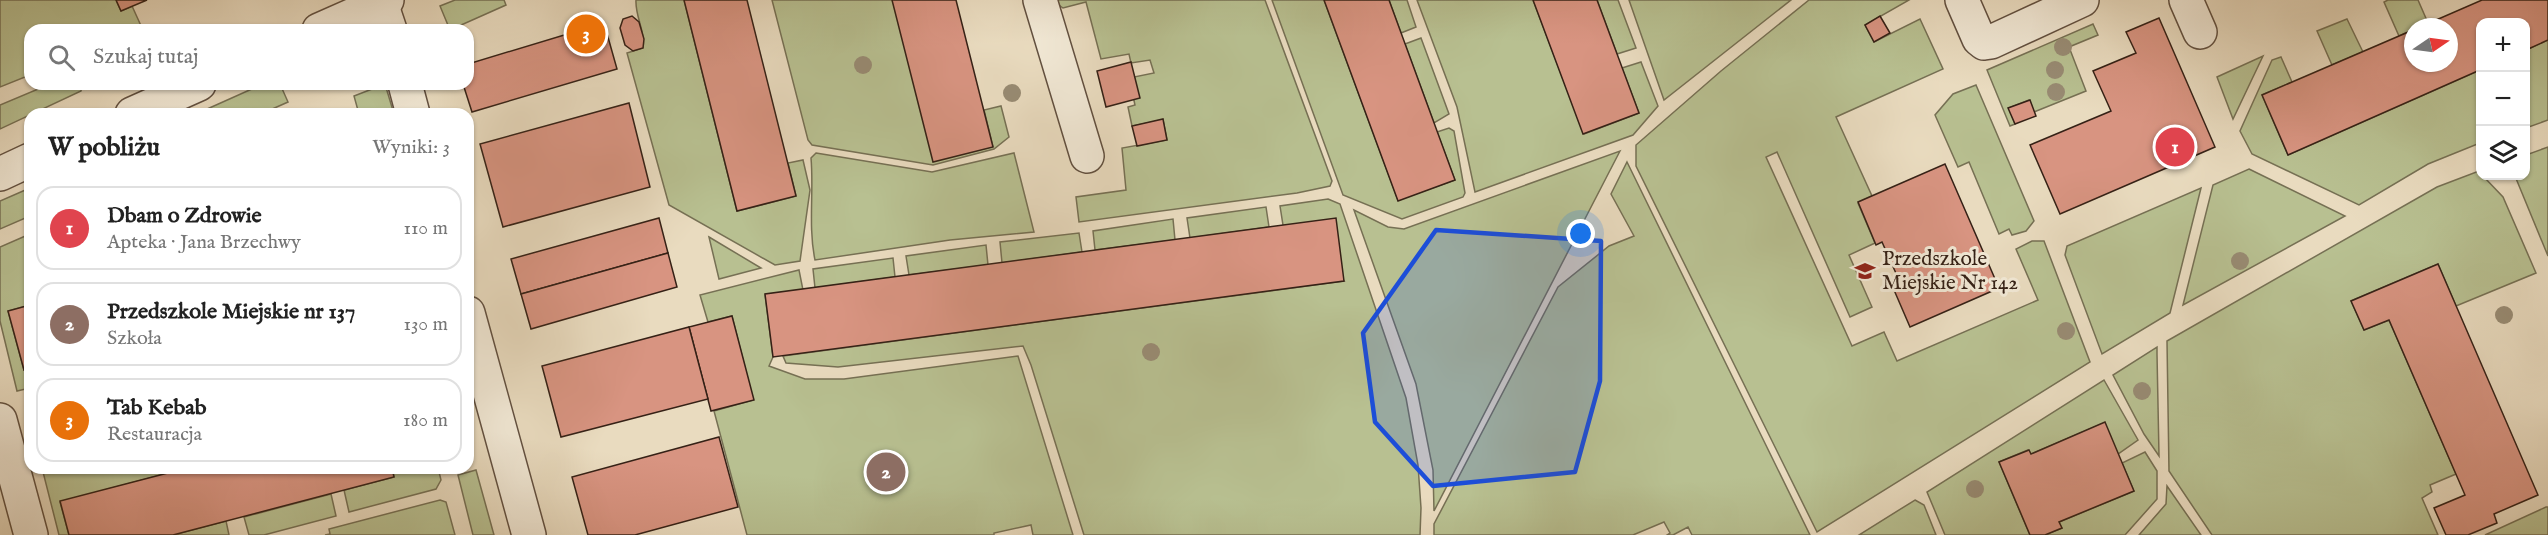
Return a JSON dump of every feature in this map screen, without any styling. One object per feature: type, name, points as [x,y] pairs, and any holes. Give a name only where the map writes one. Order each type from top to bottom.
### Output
[{"type":"street","points":[[1040,0],[1087,156]]},
{"type":"street","points":[[1962,0],[1979,39],[1984,43],[1991,42],[2082,0]]},
{"type":"street","points":[[2186,0],[2200,32]]},
{"type":"street","points":[[337,24],[384,8]]},
{"type":"street","points":[[145,108],[186,90]]},
{"type":"street","points":[[407,90],[411,108]]},
{"type":"street","points":[[0,174],[24,163]]},
{"type":"street","points":[[474,335],[529,535]]},
{"type":"street","points":[[0,420],[31,535]]},
{"type":"highlighted area","points":[[1436,230],[1601,241],[1600,381],[1575,472],[1433,486],[1375,422],[1363,333]]},
{"type":"green space","points":[[0,0],[116,0],[121,11],[132,6],[140,24],[24,24],[24,77],[0,87]]},
{"type":"green space","points":[[455,0],[504,0],[506,5],[463,24],[448,24],[440,6]]},
{"type":"green space","points":[[636,0],[684,0],[737,211],[796,196],[788,163],[803,160],[810,190],[800,261],[775,265],[669,205],[627,53],[643,48],[644,42]]},
{"type":"green space","points":[[772,0],[892,0],[993,147],[984,110],[1001,106],[1009,137],[994,149],[933,165],[812,145],[808,140]]},
{"type":"green space","points":[[1052,0],[1265,0],[1332,181],[1330,186],[1297,193],[1079,222],[1076,197],[1126,190],[1122,148],[1167,140],[1163,120],[1132,126],[1128,107],[1135,105],[1129,78],[1154,73],[1150,60],[1131,63],[1129,54],[1101,59],[1086,2],[1063,8]]},
{"type":"green space","points":[[1272,0],[1324,0],[1398,200],[1455,180],[1437,132],[1449,128],[1454,131],[1465,193],[1463,197],[1402,219],[1343,195]]},
{"type":"green space","points":[[1389,0],[1407,0],[1416,27],[1401,33]]},
{"type":"green space","points":[[1417,0],[1533,0],[1584,134],[1639,113],[1622,68],[1641,62],[1658,106],[1633,135],[1475,192],[1457,107]]},
{"type":"green space","points":[[1597,0],[1618,0],[1636,48],[1617,54]]},
{"type":"green space","points":[[1629,0],[1791,0],[1664,100]]},
{"type":"green space","name":"Przedszkole Miejskie Nr 142","points":[[1809,0],[1909,0],[1865,25],[1874,42],[1920,19],[1943,69],[1836,117],[1872,196],[1858,203],[1875,243],[1849,255],[1872,307],[1850,317],[1777,152],[1766,157],[1852,346],[1884,332],[1897,361],[2038,300],[2016,249],[2032,241],[2044,241],[2090,362],[1817,532],[1636,166],[1636,145],[1721,71]]},
{"type":"green space","points":[[2418,0],[2426,18],[2404,18],[2404,34],[2399,36],[2384,2]]},
{"type":"green space","points":[[2347,19],[2363,52],[2332,65],[2317,31]]},
{"type":"green space","points":[[2093,24],[2098,35],[2069,47],[2086,91],[2034,112],[2029,100],[2009,108],[2015,124],[2010,126],[1987,70]]},
{"type":"green space","points":[[1421,38],[1449,114],[1434,123],[1405,44]]},
{"type":"green space","points":[[2548,40],[2548,120],[2530,127],[2530,72],[2530,48]]},
{"type":"green space","points":[[2263,56],[2233,119],[2217,77]]},
{"type":"green space","points":[[2281,57],[2292,82],[2262,95],[2288,155],[2476,72],[2476,145],[2428,164],[2359,205],[2252,154],[2240,131],[2272,60]]},
{"type":"green space","points":[[1976,85],[2034,221],[2026,231],[2012,235],[2009,229],[1999,234],[1969,162],[1958,167],[1935,115],[1953,94]]},
{"type":"green space","points":[[36,90],[81,90],[45,108],[24,108],[24,118],[0,129],[0,105]]},
{"type":"green space","points":[[250,90],[283,90],[288,102],[274,108],[209,108]]},
{"type":"green space","points":[[370,90],[387,90],[392,108],[357,108],[354,96]]},
{"type":"green space","points":[[2548,147],[2548,256],[2517,180],[2530,180],[2530,154]]},
{"type":"green space","points":[[1620,151],[1434,511],[1433,470],[1416,384],[1354,210],[1388,227],[1404,229]]},
{"type":"green space","points":[[816,153],[932,172],[1014,153],[1034,232],[950,240],[815,260],[812,235],[811,158]]},
{"type":"green space","points":[[1627,162],[1810,535],[1692,535],[1688,527],[1673,535],[1667,535],[1670,533],[1664,522],[1633,535],[1434,535],[1434,524],[1558,287],[1609,246],[1634,236],[1611,194]]},
{"type":"green space","points":[[2249,169],[2345,216],[2183,305],[2213,185]]},
{"type":"green space","points":[[2476,172],[2476,180],[2487,180],[2503,197],[2536,273],[2456,306],[2438,264],[2351,301],[2364,330],[2389,320],[2456,474],[2430,485],[2432,492],[2422,498],[2438,535],[2212,535],[2169,471],[2167,341],[2437,187]]},
{"type":"green space","points":[[2201,188],[2170,313],[2102,354],[2065,255],[2067,246]]},
{"type":"green space","points":[[24,191],[24,219],[0,229],[0,201]]},
{"type":"green space","points":[[1328,199],[1340,204],[1406,398],[1418,465],[1420,535],[1084,535],[1023,346],[838,367],[786,363],[783,356],[1344,281],[1283,225],[1280,206]]},
{"type":"green space","points":[[1266,207],[1269,227],[1190,238],[1187,218]]},
{"type":"green space","points":[[1173,219],[1175,240],[1095,250],[1093,231]]},
{"type":"green space","points":[[1079,233],[1082,252],[1002,263],[1000,242]]},
{"type":"green space","points":[[24,237],[24,307],[8,311],[24,370],[24,389],[17,391],[0,321],[0,247]]},
{"type":"green space","points":[[709,237],[761,268],[719,279]]},
{"type":"green space","points":[[986,245],[988,265],[909,275],[906,256]]},
{"type":"green space","points":[[893,258],[895,277],[815,288],[813,269]]},
{"type":"green space","points":[[799,270],[803,290],[765,295],[773,357],[769,366],[805,379],[844,379],[1018,356],[1073,535],[1033,535],[1031,525],[994,533],[994,535],[747,535],[714,411],[753,400],[732,316],[708,322],[700,295]]},
{"type":"green space","points":[[2157,347],[2159,456],[2144,434],[2113,375]]},
{"type":"green space","points":[[2104,380],[2138,440],[2118,454],[2104,423],[2031,454],[2028,450],[1999,462],[2030,535],[1945,535],[1927,492]]},
{"type":"green space","points":[[2145,452],[2157,471],[2157,499],[2125,535],[2045,535],[2062,528],[2059,522],[2134,491],[2122,463]]},
{"type":"green space","points":[[476,470],[494,535],[473,535],[458,475],[474,474]]},
{"type":"green space","points":[[44,474],[165,474],[60,502],[69,535],[59,535]]},
{"type":"green space","points":[[393,474],[440,474],[441,480],[436,489],[349,512],[344,490],[394,477]]},
{"type":"green space","points":[[2167,486],[2201,535],[2139,535],[2166,504]]},
{"type":"green space","points":[[331,494],[336,516],[264,535],[249,535],[244,517]]},
{"type":"green space","points":[[440,500],[446,502],[455,535],[325,535],[330,534],[329,529]]},
{"type":"green space","points":[[1915,500],[1924,505],[1936,535],[1859,535]]},
{"type":"green space","points":[[2548,507],[2548,535],[2485,535]]},
{"type":"green space","points":[[226,521],[229,535],[173,535]]},
{"type":"building","points":[[116,0],[147,0],[121,11]]},
{"type":"building","points":[[684,0],[747,0],[796,196],[737,211]]},
{"type":"building","points":[[892,0],[956,0],[993,147],[933,162]]},
{"type":"building","points":[[1324,0],[1389,0],[1455,180],[1398,201]]},
{"type":"building","points":[[1533,0],[1597,0],[1639,113],[1583,134]]},
{"type":"building","points":[[2482,0],[2548,0],[2548,40],[2530,48],[2530,18],[2476,18],[2476,72],[2288,155],[2262,95],[2404,34],[2404,72],[2458,72],[2458,18],[2441,18]]},
{"type":"building","points":[[632,16],[639,22],[644,39],[643,48],[633,51],[625,45],[620,28],[623,19]]},
{"type":"building","points":[[1880,16],[1890,33],[1874,42],[1865,25]]},
{"type":"building","points":[[2159,18],[2215,147],[2060,214],[2030,145],[2111,111],[2093,71],[2136,53],[2126,32]]},
{"type":"building","points":[[604,23],[617,69],[474,111],[465,90],[474,90],[474,62]]},
{"type":"building","points":[[1131,62],[1140,98],[1106,107],[1097,71]]},
{"type":"building","points":[[2030,100],[2036,116],[2015,124],[2008,108]]},
{"type":"building","points":[[629,103],[650,187],[503,227],[480,144]]},
{"type":"building","points":[[1163,119],[1167,140],[1137,146],[1132,126]]},
{"type":"building","points":[[1945,164],[1999,288],[1910,327],[1891,283],[1899,280],[1882,242],[1876,245],[1858,202]]},
{"type":"building","points":[[659,218],[668,253],[521,294],[511,259]]},
{"type":"building","points":[[1336,218],[1344,281],[773,357],[765,294]]},
{"type":"building","points":[[668,253],[677,287],[531,329],[521,294]]},
{"type":"building","points":[[2438,264],[2538,495],[2494,514],[2497,523],[2468,535],[2446,535],[2434,508],[2465,495],[2389,320],[2364,330],[2351,301]]},
{"type":"building","points":[[24,307],[24,370],[8,311]]},
{"type":"building","points":[[732,316],[754,400],[711,411],[689,327]]},
{"type":"building","points":[[689,327],[708,399],[561,437],[542,366]]},
{"type":"building","points":[[2105,422],[2134,491],[2059,522],[2062,528],[2045,535],[2030,535],[1999,462],[2029,450],[2031,454]]},
{"type":"building","points":[[719,437],[738,507],[635,535],[588,535],[572,477]]},
{"type":"building","points":[[164,474],[393,474],[394,477],[173,535],[69,535],[60,501]]},
{"type":"place","name":"Tab Kebab","points":[[586,34]]},
{"type":"place","name":"Dbam o Zdrowie","points":[[2175,147]]},
{"type":"place","name":"Przedszkole Miejskie Nr 142","points":[[1865,271]]},
{"type":"place","name":"Przedszkole Miejskie nr 137","points":[[886,472]]}]
